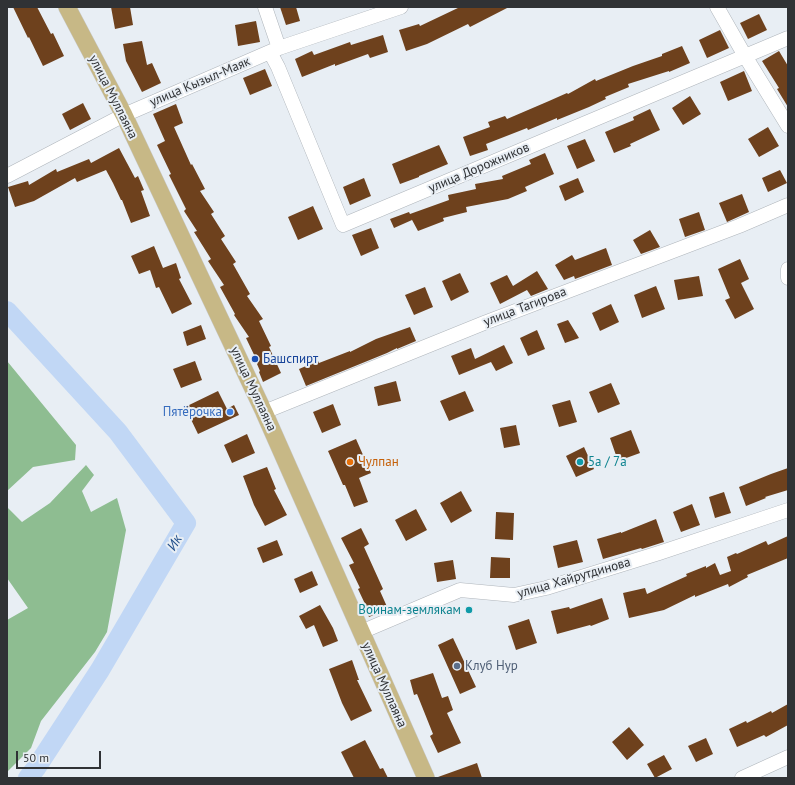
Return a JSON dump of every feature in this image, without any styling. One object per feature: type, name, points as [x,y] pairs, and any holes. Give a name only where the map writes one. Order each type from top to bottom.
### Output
[{"type":"main road","name":"улица Муллаяна","points":[[67,7],[124,115],[264,412],[360,632],[426,778]]},
{"type":"street","name":"улица Дорожников","points":[[265,7],[278,67],[343,225],[788,38]]},
{"type":"street","name":"улица Кызыл-Маяк","points":[[7,176],[124,115],[275,50],[401,7]]},
{"type":"street","points":[[717,7],[788,126]]},
{"type":"street","name":"улица Тагирова","points":[[264,412],[484,323],[739,226],[788,205]]},
{"type":"street","points":[[788,269],[788,278]]},
{"type":"street","name":"улица Хайрутдинова","points":[[360,632],[460,590],[514,595],[546,588],[659,553],[788,510]]},
{"type":"street","points":[[742,778],[788,757]]},
{"type":"green space","points":[[7,361],[76,445],[75,460],[33,467],[7,491]]},
{"type":"green space","points":[[86,465],[94,475],[82,491],[91,512],[117,498],[126,530],[107,632],[95,652],[41,721],[31,748],[7,772],[7,620],[28,608],[7,578],[7,507],[22,522],[50,503]]},
{"type":"building","points":[[13,7],[37,7],[51,34],[53,33],[64,56],[43,66]]},
{"type":"building","points":[[111,7],[130,7],[133,25],[115,29]]},
{"type":"building","points":[[280,7],[296,7],[300,21],[286,25]]},
{"type":"building","points":[[460,7],[509,7],[470,27],[468,24],[427,44],[406,51],[399,30],[419,24],[420,26]]},
{"type":"building","points":[[759,14],[767,30],[748,39],[740,23]]},
{"type":"building","points":[[256,21],[260,42],[238,46],[235,25]]},
{"type":"building","points":[[720,30],[729,48],[707,58],[699,40]]},
{"type":"building","points":[[383,35],[388,52],[370,58],[368,54],[335,66],[335,64],[302,77],[295,59],[312,51],[314,55],[350,42],[351,45]]},
{"type":"building","points":[[142,41],[147,65],[152,63],[161,83],[142,92],[126,61],[123,44]]},
{"type":"building","points":[[682,46],[690,63],[669,72],[628,84],[629,87],[605,97],[606,99],[557,120],[557,118],[528,130],[527,128],[486,144],[488,150],[470,156],[463,137],[490,127],[488,122],[505,116],[507,119],[567,93],[568,94],[595,79],[596,81],[662,56],[662,54]]},
{"type":"building","points":[[779,51],[788,66],[788,107],[777,89],[779,88],[762,61]]},
{"type":"building","points":[[265,69],[272,86],[250,95],[243,78]]},
{"type":"building","points":[[744,71],[752,91],[728,101],[720,82]]},
{"type":"building","points":[[690,96],[701,114],[683,125],[672,108]]},
{"type":"building","points":[[83,103],[91,119],[70,130],[62,114]]},
{"type":"building","points":[[176,104],[183,123],[174,127],[191,165],[192,164],[205,189],[200,191],[214,212],[211,214],[225,236],[221,239],[236,262],[233,264],[250,294],[247,296],[263,319],[259,321],[271,346],[269,347],[281,373],[263,382],[259,372],[258,363],[246,338],[249,337],[234,315],[235,314],[220,287],[224,285],[208,261],[211,259],[194,232],[197,231],[184,211],[186,209],[169,175],[171,174],[157,145],[165,141],[153,114]]},
{"type":"building","points":[[650,109],[660,130],[630,144],[631,146],[614,153],[605,132],[634,120],[633,117]]},
{"type":"building","points":[[768,127],[779,146],[759,157],[748,139]]},
{"type":"building","points":[[585,139],[595,161],[577,169],[567,146]]},
{"type":"building","points":[[439,145],[448,164],[400,184],[392,164]]},
{"type":"building","points":[[119,148],[135,178],[138,176],[144,190],[141,191],[150,216],[131,223],[122,200],[106,170],[77,182],[75,178],[34,201],[15,207],[8,187],[28,181],[29,185],[56,169],[57,172],[89,159],[91,163]]},
{"type":"building","points":[[545,153],[554,174],[525,187],[527,191],[508,199],[466,207],[467,212],[443,218],[444,221],[418,231],[411,218],[412,220],[394,228],[390,219],[409,212],[410,214],[449,200],[448,195],[476,189],[475,184],[503,179],[502,176],[531,164],[529,160]]},
{"type":"building","points":[[780,170],[787,183],[768,192],[762,178]]},
{"type":"building","points":[[364,178],[371,196],[350,205],[343,187]]},
{"type":"building","points":[[578,178],[584,192],[565,201],[559,186]]},
{"type":"building","points":[[742,194],[749,212],[727,222],[719,203]]},
{"type":"building","points":[[313,206],[323,229],[298,240],[288,217]]},
{"type":"building","points":[[699,212],[705,230],[685,237],[679,219]]},
{"type":"building","points":[[371,228],[379,248],[361,256],[352,235]]},
{"type":"building","points":[[650,230],[660,247],[641,254],[633,240]]},
{"type":"building","points":[[154,246],[163,268],[176,263],[181,278],[179,279],[192,304],[172,314],[159,287],[156,288],[150,270],[139,274],[131,256]]},
{"type":"building","points":[[606,248],[612,265],[575,279],[574,276],[564,280],[555,265],[572,255],[575,260]]},
{"type":"building","points":[[740,259],[749,279],[741,283],[754,309],[735,319],[725,300],[730,298],[718,269]]},
{"type":"building","points":[[537,271],[548,289],[531,296],[527,290],[500,304],[490,283],[507,275],[513,286]]},
{"type":"building","points":[[460,273],[469,292],[451,301],[442,281]]},
{"type":"building","points":[[699,276],[703,296],[678,300],[674,280]]},
{"type":"building","points":[[656,286],[665,309],[642,318],[634,295]]},
{"type":"building","points":[[425,287],[433,307],[414,315],[405,295]]},
{"type":"building","points":[[611,304],[619,322],[600,331],[592,313]]},
{"type":"building","points":[[568,320],[579,338],[565,343],[557,324]]},
{"type":"building","points":[[201,325],[206,339],[187,346],[183,332]]},
{"type":"building","points":[[410,327],[416,341],[306,386],[299,369],[318,361],[319,363],[350,352],[376,339]]},
{"type":"building","points":[[537,330],[545,349],[528,356],[520,338]]},
{"type":"building","points":[[504,345],[513,363],[496,371],[491,362],[459,375],[451,356],[471,348],[475,359]]},
{"type":"building","points":[[195,361],[202,380],[181,388],[173,369]]},
{"type":"building","points":[[396,381],[401,401],[378,406],[374,387]]},
{"type":"building","points":[[611,383],[620,404],[598,413],[589,392]]},
{"type":"building","points":[[218,391],[227,409],[234,405],[239,415],[198,434],[185,407]]},
{"type":"building","points":[[465,391],[474,411],[449,421],[440,401]]},
{"type":"building","points":[[570,400],[577,422],[559,427],[552,405]]},
{"type":"building","points":[[333,404],[341,425],[322,433],[313,412]]},
{"type":"building","points":[[516,425],[520,445],[504,448],[500,428]]},
{"type":"building","points":[[631,430],[640,453],[618,461],[610,438]]},
{"type":"building","points":[[247,434],[255,453],[232,463],[224,445]]},
{"type":"building","name":"Чулпан","points":[[356,439],[371,473],[359,478],[368,502],[354,507],[328,451]]},
{"type":"building","name":"5а / 7а","points":[[584,447],[594,469],[576,477],[566,456]]},
{"type":"building","points":[[267,467],[276,489],[274,490],[287,515],[265,526],[254,505],[243,476]]},
{"type":"building","points":[[788,468],[788,490],[765,497],[766,498],[746,506],[739,487]]},
{"type":"building","points":[[461,491],[472,511],[451,523],[440,503]]},
{"type":"building","points":[[724,492],[731,513],[715,518],[709,497]]},
{"type":"building","points":[[692,504],[700,525],[681,532],[673,512]]},
{"type":"building","points":[[416,509],[427,530],[406,541],[395,520]]},
{"type":"building","points":[[496,512],[514,513],[513,540],[495,539]]},
{"type":"building","points":[[656,519],[664,542],[603,559],[597,539],[621,533]]},
{"type":"building","points":[[361,528],[369,544],[364,547],[383,589],[380,591],[388,609],[369,617],[365,607],[366,606],[358,589],[360,588],[349,565],[354,563],[341,538]]},
{"type":"building","points":[[788,536],[788,558],[747,575],[748,577],[729,587],[728,584],[695,597],[695,595],[664,610],[629,618],[623,593],[645,588],[647,594],[687,576],[686,574],[706,566],[706,568],[715,563],[720,575],[731,571],[727,557],[766,541],[768,545]]},
{"type":"building","points":[[277,540],[283,555],[263,563],[257,548]]},
{"type":"building","points":[[577,540],[583,562],[558,568],[553,546]]},
{"type":"building","points":[[491,557],[510,558],[510,578],[490,578]]},
{"type":"building","points":[[453,560],[456,579],[437,582],[434,563]]},
{"type":"building","points":[[312,571],[318,585],[300,593],[294,579]]},
{"type":"building","points":[[602,598],[609,619],[591,626],[590,625],[557,634],[551,611],[569,607],[570,609]]},
{"type":"building","points":[[320,605],[333,628],[338,641],[323,647],[314,625],[306,629],[299,616]]},
{"type":"building","points":[[529,619],[537,643],[516,650],[508,626]]},
{"type":"building","name":"Клуб Нур","points":[[453,638],[476,687],[460,694],[438,645]]},
{"type":"building","points":[[352,660],[359,680],[357,680],[372,711],[351,721],[342,703],[329,669]]},
{"type":"building","points":[[433,673],[442,698],[448,696],[453,710],[447,713],[461,743],[438,753],[430,736],[433,734],[417,694],[414,695],[410,680]]},
{"type":"building","points":[[788,704],[788,725],[766,737],[764,735],[737,747],[729,729],[746,721],[747,723],[771,711],[772,713]]},
{"type":"building","points":[[629,727],[644,745],[627,760],[612,742]]},
{"type":"building","points":[[706,738],[713,754],[696,762],[688,746]]},
{"type":"building","points":[[365,740],[380,769],[383,768],[388,778],[354,778],[341,752]]},
{"type":"building","points":[[664,755],[672,769],[655,778],[647,764]]},
{"type":"building","points":[[477,763],[482,778],[438,778],[438,777]]},
{"type":"waterway","name":"Ик","points":[[7,311],[118,432],[186,523],[100,670],[28,778]]},
{"type":"place","name":"Башспирт","points":[[255,359]]},
{"type":"place","name":"Пятёрочка","points":[[230,412]]},
{"type":"place","name":"Чулпан","points":[[350,462]]},
{"type":"place","name":"5а / 7а","points":[[580,462]]},
{"type":"place","name":"Воинам-землякам","points":[[469,610]]},
{"type":"place","name":"Клуб Нур","points":[[457,666]]}]
